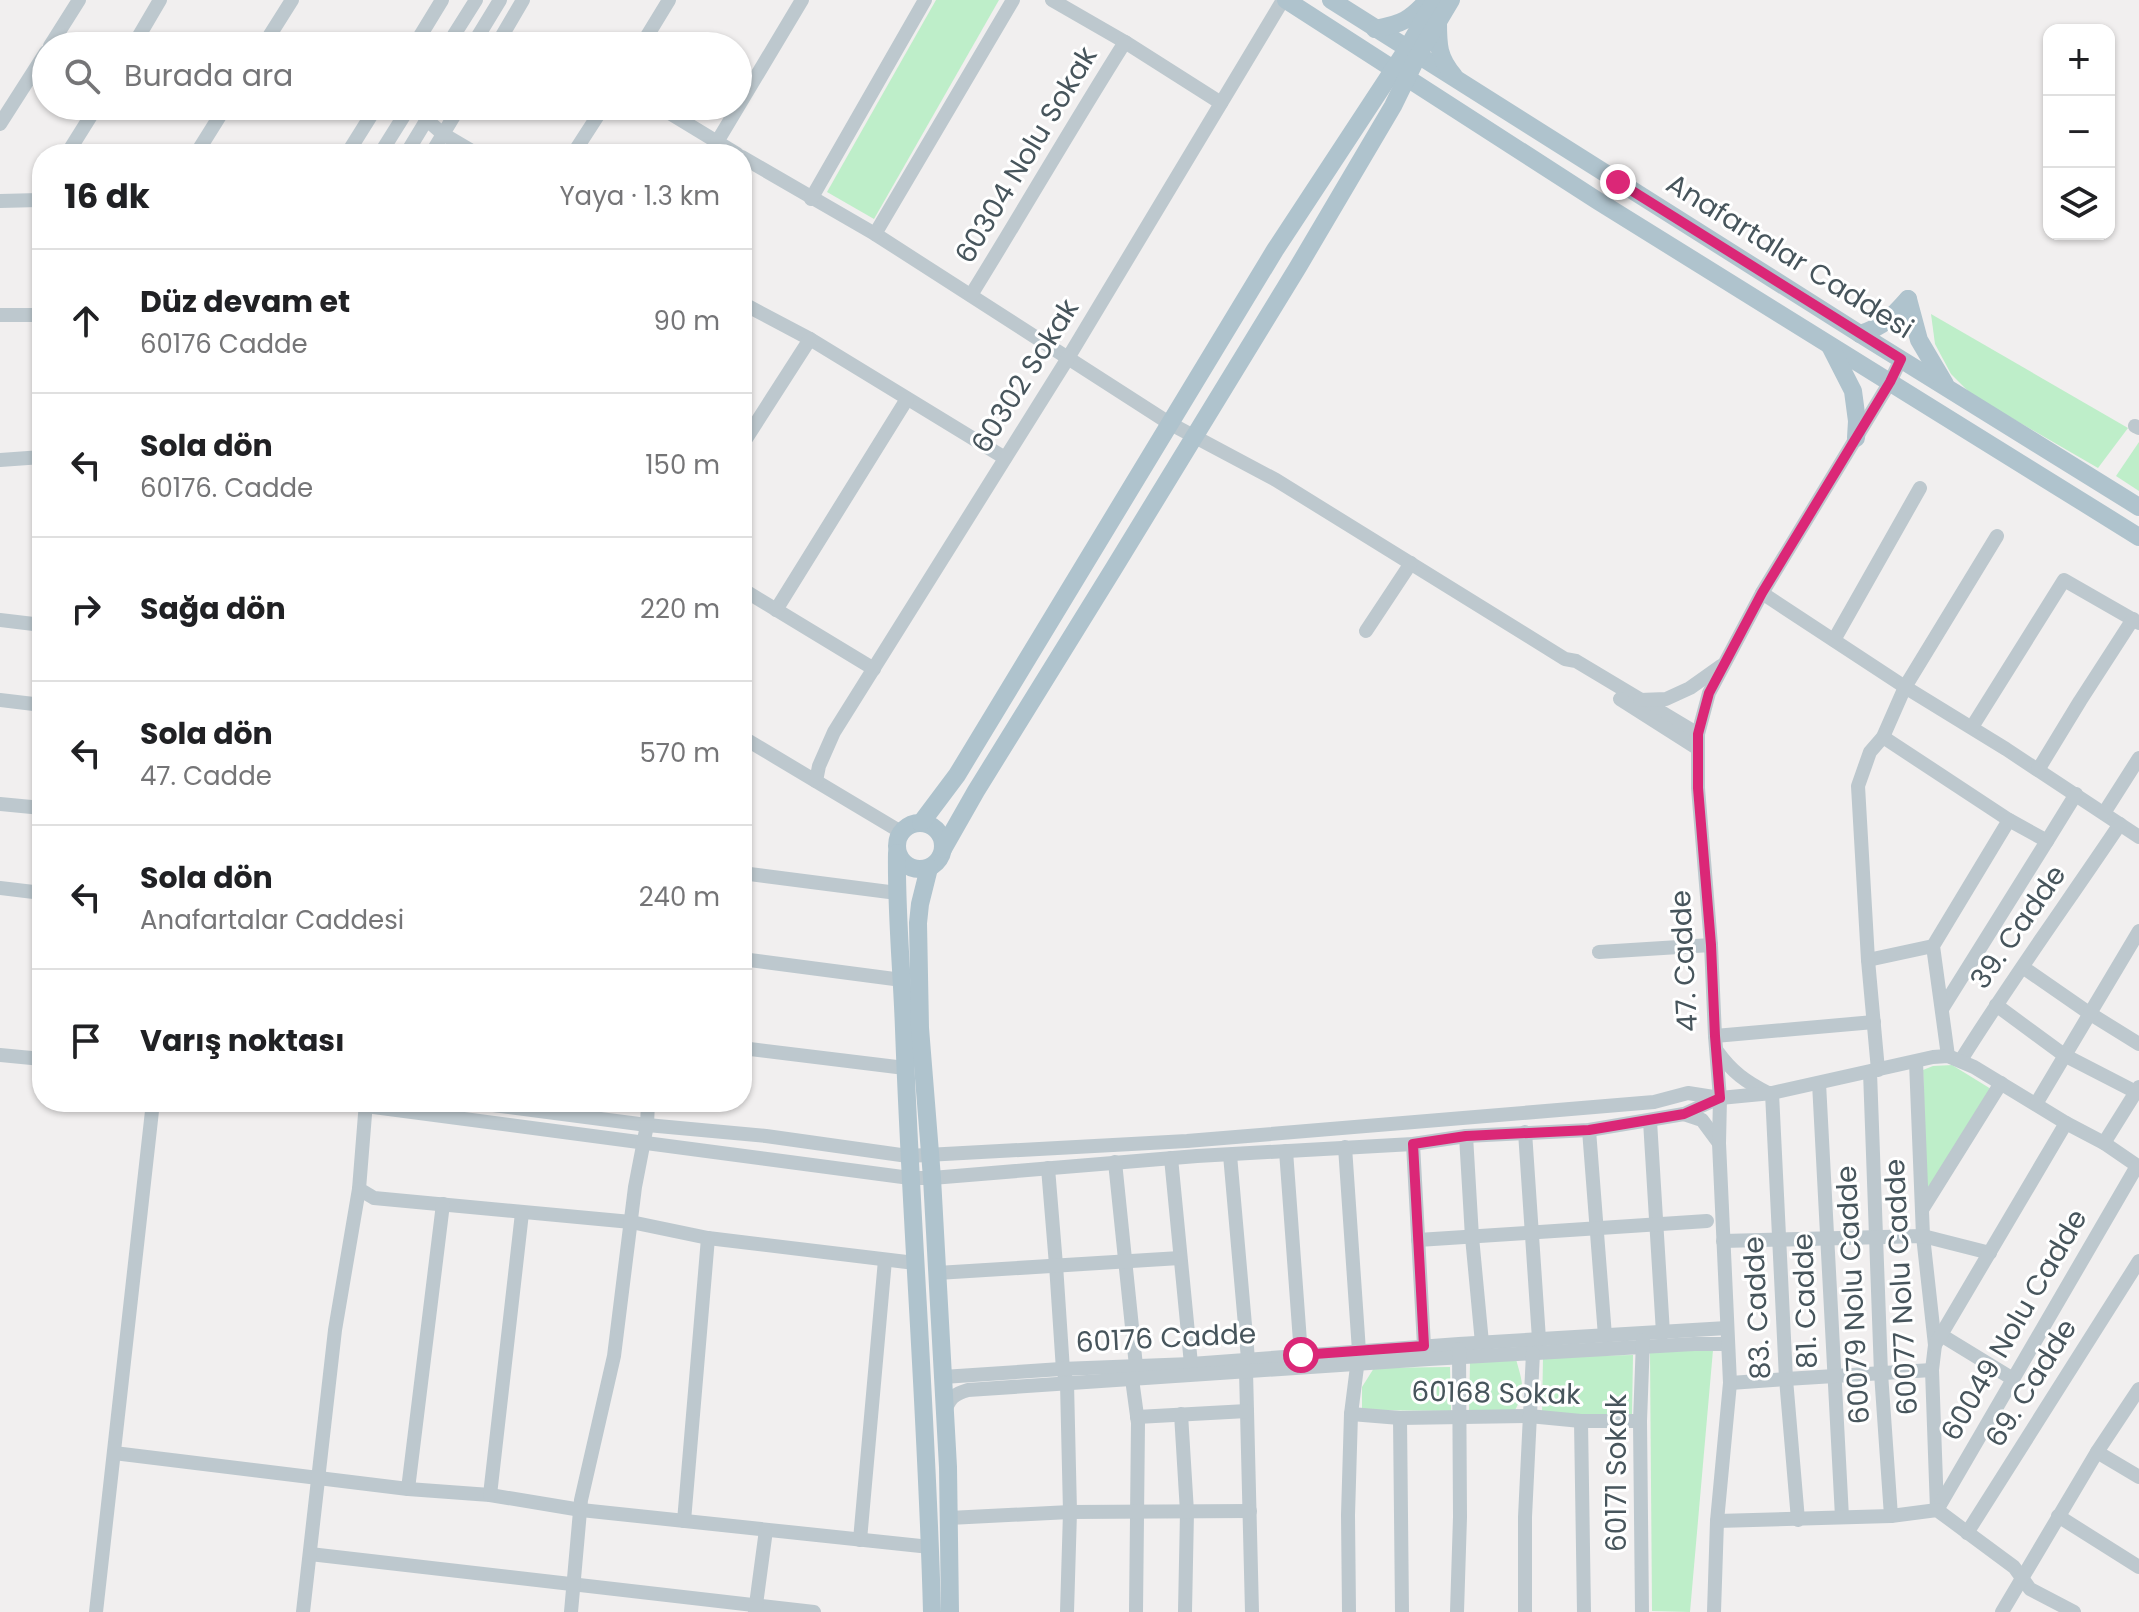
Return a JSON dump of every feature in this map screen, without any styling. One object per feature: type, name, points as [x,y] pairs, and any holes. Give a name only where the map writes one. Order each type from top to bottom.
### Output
[{"type":"main road","name":"Anafartalar Caddesi","points":[[1285,0],[1598,201],[2139,537]]},
{"type":"main road","name":"Anafartalar Caddesi","points":[[1331,0],[2139,507]]},
{"type":"main road","points":[[1375,29],[1399,25],[1428,0]]},
{"type":"main road","points":[[921,823],[957,775],[1275,250],[1401,73],[1435,0]]},
{"type":"main road","points":[[1412,53],[1451,0]]},
{"type":"main road","points":[[1438,21],[1439,51],[1444,64],[1461,84]]},
{"type":"main road","points":[[897,853],[906,865],[913,868],[929,868],[936,863],[976,791],[1298,267],[1393,106],[1401,73]]},
{"type":"main road","points":[[1393,106],[1414,99],[1445,101]]},
{"type":"main road","points":[[1860,334],[1876,329],[1890,319],[1908,299],[1919,340],[1947,387]]},
{"type":"main road","points":[[1829,344],[1853,391],[1856,438]]},
{"type":"main road","points":[[932,1612],[928,1474],[908,1156],[897,893],[898,839],[906,827],[928,824],[939,834],[943,849]]},
{"type":"main road","points":[[929,868],[918,923],[920,1028],[943,1377],[950,1612]]},
{"type":"street","points":[[59,32],[79,0]]},
{"type":"street","points":[[141,32],[160,0]]},
{"type":"street","points":[[272,32],[292,0]]},
{"type":"street","points":[[423,32],[442,0]]},
{"type":"street","points":[[456,32],[476,0]]},
{"type":"street","points":[[481,32],[500,0]]},
{"type":"street","points":[[504,32],[523,0]]},
{"type":"street","points":[[650,32],[669,0]]},
{"type":"street","points":[[752,84],[802,0]]},
{"type":"street","points":[[811,199],[925,0]]},
{"type":"street","points":[[875,234],[1013,0]]},
{"type":"street","points":[[1052,0],[1221,103]]},
{"type":"street","name":"60302 Sokak","points":[[816,781],[834,732],[1068,358],[1285,0]]},
{"type":"street","name":"60304 Nolu Sokak","points":[[971,295],[1125,42]]},
{"type":"street","points":[[0,124],[32,74]]},
{"type":"street","points":[[73,144],[88,120]]},
{"type":"street","points":[[202,144],[217,120]]},
{"type":"street","points":[[353,144],[368,120]]},
{"type":"street","points":[[386,144],[401,120]]},
{"type":"street","points":[[412,144],[427,120],[460,144]]},
{"type":"street","points":[[437,144],[452,120]]},
{"type":"street","points":[[579,144],[595,120]]},
{"type":"street","points":[[681,120],[720,144]]},
{"type":"street","points":[[717,142],[730,120]]},
{"type":"street","points":[[752,163],[875,234],[1169,423],[1276,480],[1565,659],[1571,667],[1698,741]]},
{"type":"street","points":[[0,201],[32,199]]},
{"type":"street","points":[[752,308],[810,339],[1005,458]]},
{"type":"street","points":[[0,315],[32,315]]},
{"type":"street","points":[[752,429],[810,339]]},
{"type":"street","name":"47. Cadde","points":[[1714,1612],[1717,1521],[1730,1383],[1719,1143],[1720,1098],[1698,788],[1698,741],[1709,693],[1762,593],[1901,359]]},
{"type":"street","points":[[776,610],[907,399]]},
{"type":"street","points":[[0,460],[32,458]]},
{"type":"street","points":[[1834,640],[1920,488]]},
{"type":"street","name":"60079 Nolu Cadde","points":[[1891,1516],[1876,1238],[1874,1022],[1858,786],[1870,752],[1883,737],[1905,687],[1997,536]]},
{"type":"street","points":[[1366,631],[1411,563]]},
{"type":"street","points":[[1972,727],[2064,580],[2136,621],[2080,701],[2038,770]]},
{"type":"street","points":[[1762,593],[2139,837]]},
{"type":"street","points":[[752,595],[874,669]]},
{"type":"street","points":[[0,620],[32,624]]},
{"type":"street","points":[[1565,659],[1576,661],[1640,700],[1698,741]]},
{"type":"street","points":[[1640,700],[1666,699],[1690,688],[1725,663]]},
{"type":"street","points":[[0,700],[32,704]]},
{"type":"street","points":[[1883,737],[2009,820],[2047,841]]},
{"type":"street","points":[[752,743],[901,832]]},
{"type":"street","points":[[2104,813],[2139,758]]},
{"type":"street","points":[[1942,1009],[2076,794]]},
{"type":"street","points":[[0,804],[32,807]]},
{"type":"street","points":[[1955,1058],[1942,1009],[1933,946],[2009,820]]},
{"type":"street","name":"39. Cadde","points":[[1955,1058],[2024,968],[2120,824]]},
{"type":"street","points":[[752,874],[897,893]]},
{"type":"street","points":[[0,888],[32,892]]},
{"type":"street","points":[[2036,1104],[2139,931]]},
{"type":"street","points":[[1599,952],[1711,945]]},
{"type":"street","points":[[1868,960],[1933,946]]},
{"type":"street","points":[[752,960],[902,980]]},
{"type":"street","points":[[2024,968],[2139,1044]]},
{"type":"street","points":[[1996,1005],[2064,1055],[2137,1089],[2104,1143]]},
{"type":"street","points":[[1770,1093],[1745,1081],[1725,1062],[1715,1042],[1874,1022]]},
{"type":"street","points":[[752,1049],[905,1068]]},
{"type":"street","points":[[0,1055],[32,1058]]},
{"type":"street","points":[[546,1112],[766,1136],[908,1156],[1228,1137],[1654,1102],[1688,1093],[1720,1098],[1770,1093],[1933,1057],[1955,1058],[2104,1143],[2138,1167]]},
{"type":"street","name":"60077 Nolu Cadde","points":[[1916,1062],[1923,1236],[1938,1340],[1932,1370],[1937,1510]]},
{"type":"street","name":"81. Cadde","points":[[1819,1083],[1842,1517]]},
{"type":"street","points":[[1923,1208],[2001,1083]]},
{"type":"street","name":"83. Cadde","points":[[1770,1093],[1786,1379],[1798,1520]]},
{"type":"street","points":[[425,1112],[910,1178],[932,1178],[1171,1158],[1413,1144],[1466,1136],[1589,1130],[1684,1114],[1720,1098]]},
{"type":"street","points":[[96,1612],[152,1112]]},
{"type":"street","points":[[303,1612],[335,1330],[359,1189],[365,1112]]},
{"type":"street","points":[[571,1612],[581,1500],[614,1356],[648,1112]]},
{"type":"street","points":[[1684,1114],[1702,1120],[1719,1143]]},
{"type":"street","points":[[1650,1121],[1663,1333]]},
{"type":"street","points":[[2013,1379],[1938,1340],[2066,1123]]},
{"type":"street","points":[[1589,1130],[1605,1336]]},
{"type":"street","points":[[1525,1132],[1533,1232],[1536,1346],[1529,1416],[1525,1612]]},
{"type":"street","points":[[1466,1136],[1482,1343]]},
{"type":"street","points":[[1413,1144],[1424,1346]]},
{"type":"street","points":[[1345,1147],[1359,1357],[1351,1414],[1349,1612]]},
{"type":"street","points":[[1286,1151],[1301,1355]]},
{"type":"street","points":[[1230,1155],[1247,1365],[1252,1612]]},
{"type":"street","points":[[1171,1158],[1191,1364]]},
{"type":"street","points":[[1115,1162],[1126,1261],[1137,1417],[1136,1612]]},
{"type":"street","name":"60049 Nolu Cadde","points":[[1937,1510],[2138,1167]]},
{"type":"street","points":[[1048,1168],[1065,1376],[1070,1512],[1067,1612]]},
{"type":"street","points":[[359,1189],[374,1198],[631,1222],[708,1238],[915,1263]]},
{"type":"street","points":[[408,1489],[443,1204]]},
{"type":"street","points":[[490,1495],[522,1213]]},
{"type":"street","points":[[1418,1240],[1707,1221]]},
{"type":"street","points":[[1723,1241],[1923,1236],[1990,1253]]},
{"type":"street","points":[[684,1521],[708,1238]]},
{"type":"street","points":[[937,1273],[1180,1258]]},
{"type":"street","points":[[860,1540],[885,1260]]},
{"type":"street","name":"69. Cadde","points":[[1967,1533],[2139,1261]]},
{"type":"street","name":"60176 Cadde","points":[[943,1377],[1134,1373],[1191,1364],[1247,1365],[1301,1355],[1359,1357],[1424,1346],[1460,1350],[1482,1343],[1536,1346],[1605,1336],[1643,1341],[1663,1333],[1727,1328]]},
{"type":"street","points":[[1134,1373],[1536,1346],[1643,1341],[1728,1344]]},
{"type":"street","name":"60171 Sokak","points":[[1642,1612],[1640,1421],[1643,1341]]},
{"type":"street","points":[[1457,1612],[1460,1350]]},
{"type":"street","points":[[1730,1383],[1932,1370]]},
{"type":"street","points":[[944,1412],[948,1400],[968,1390],[1065,1376]]},
{"type":"street","points":[[2002,1612],[2097,1452],[2139,1389]]},
{"type":"street","points":[[1137,1417],[1247,1411]]},
{"type":"street","points":[[1181,1414],[1187,1512],[1185,1612]]},
{"type":"street","name":"60168 Sokak","points":[[1351,1414],[1400,1418],[1529,1416],[1581,1421],[1640,1421]]},
{"type":"street","points":[[1400,1418],[1402,1612]]},
{"type":"street","points":[[1581,1421],[1584,1612]]},
{"type":"street","points":[[2097,1452],[2139,1477]]},
{"type":"street","points":[[114,1453],[408,1489],[490,1495],[581,1510],[930,1547]]},
{"type":"street","points":[[1717,1521],[1891,1516],[1937,1510],[2014,1567],[2030,1589],[2074,1612]]},
{"type":"street","points":[[949,1518],[1070,1512],[1250,1511]]},
{"type":"street","points":[[2058,1516],[2139,1567]]},
{"type":"street","points":[[755,1609],[766,1530]]},
{"type":"street","points":[[310,1554],[755,1609],[814,1612]]},
{"type":"green space","points":[[936,0],[999,0],[874,219],[827,192]]},
{"type":"green space","points":[[1931,314],[2128,428],[2098,468],[1972,395],[1951,374],[1935,344]]},
{"type":"green space","points":[[2139,442],[2139,491],[2116,476]]},
{"type":"green space","points":[[1952,1065],[1991,1089],[1927,1196],[1923,1070]]},
{"type":"green space","points":[[1713,1350],[1690,1612],[1652,1611],[1650,1352]]},
{"type":"green space","points":[[1633,1355],[1632,1416],[1542,1415],[1543,1357]]},
{"type":"green space","points":[[1516,1359],[1522,1392],[1514,1412],[1469,1413],[1470,1363]]},
{"type":"green space","points":[[1450,1367],[1451,1411],[1362,1410],[1362,1387],[1374,1368]]},
{"type":"route","points":[[1301,1355],[1424,1346],[1413,1144],[1466,1136],[1589,1130],[1650,1121],[1684,1114],[1720,1098],[1698,788],[1698,734],[1709,693],[1762,593],[1901,359],[1618,182]]}]
